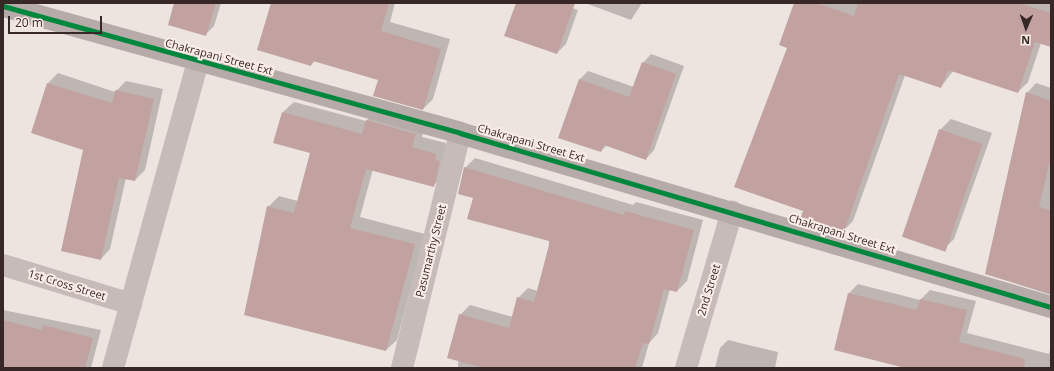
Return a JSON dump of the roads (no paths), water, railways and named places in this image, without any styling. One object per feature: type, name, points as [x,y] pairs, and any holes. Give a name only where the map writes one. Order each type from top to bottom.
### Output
[{"type":"street","name":"Chakrapani Street Ext","points":[[3,6],[198,62],[460,133],[1051,307]]},
{"type":"street","points":[[113,368],[198,62]]},
{"type":"street","name":"Pasumarthy Street","points":[[402,368],[460,133]]},
{"type":"street","name":"2nd Street","points":[[686,368],[732,212]]},
{"type":"street","name":"1st Cross Street","points":[[3,265],[131,304]]}]
